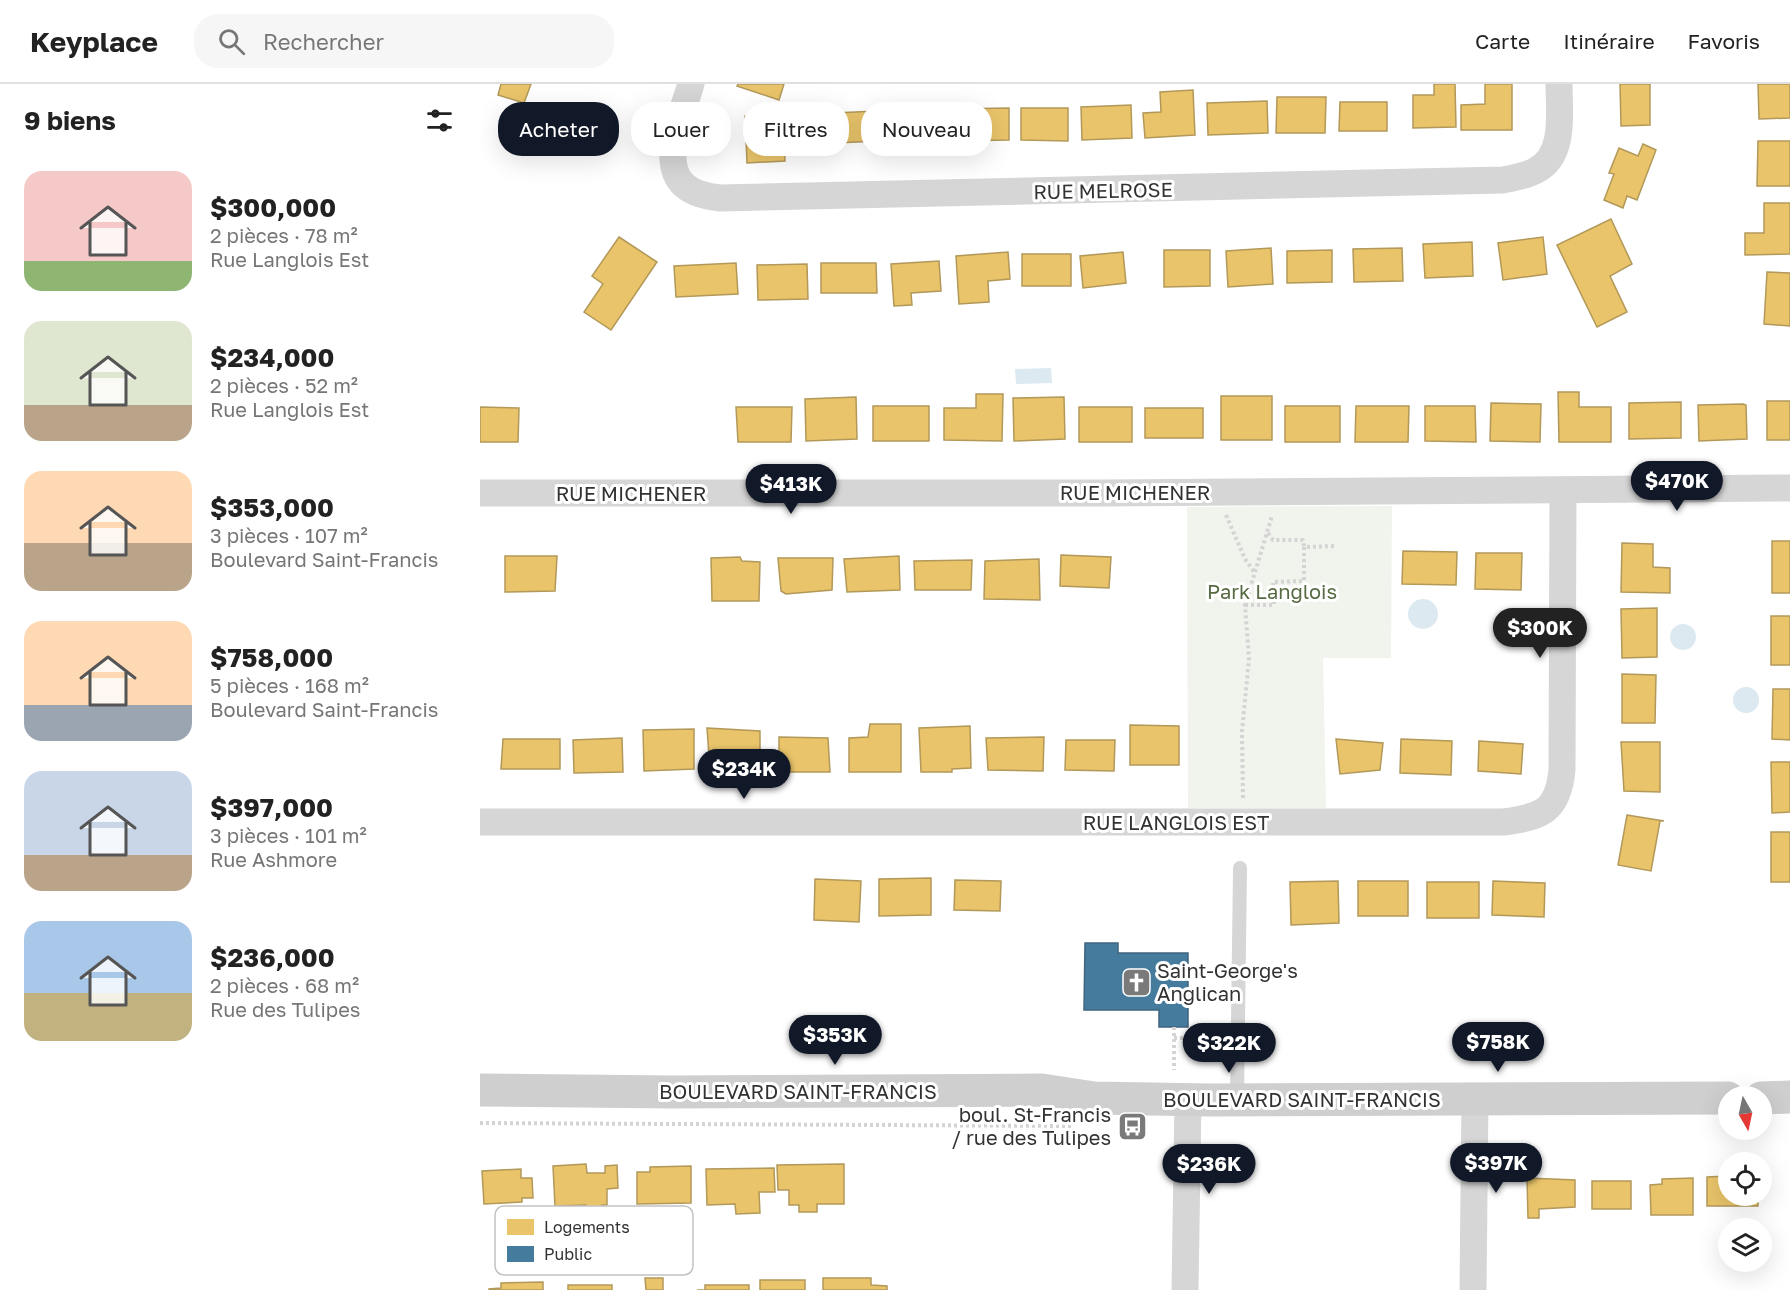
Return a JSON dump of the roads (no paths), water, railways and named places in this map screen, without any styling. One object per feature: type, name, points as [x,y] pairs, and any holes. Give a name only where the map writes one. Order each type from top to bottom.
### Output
[{"type":"street","name":"RUE MELROSE","points":[[691,84],[675,134],[674,170],[678,180],[690,190],[705,196],[720,198],[1503,180],[1536,171],[1554,152],[1558,139],[1559,84]]},
{"type":"street","name":"RUE MICHENER","points":[[480,493],[1563,491],[1790,488]]},
{"type":"street","name":"RUE LANGLOIS EST","points":[[480,822],[1503,822],[1533,816],[1552,804],[1558,794],[1562,770],[1563,491]]},
{"type":"street","name":"BOULEVARD SAINT-FRANCIS","points":[[480,1090],[674,1092],[1042,1090],[1094,1098],[1188,1100],[1718,1098]]},
{"type":"street","points":[[1473,1290],[1475,1098]]},
{"type":"street","points":[[1772,1098],[1790,1098]]},
{"type":"street","points":[[1185,1290],[1188,1100]]},
{"type":"lane","points":[[1237,1100],[1240,868]]},
{"type":"place","name":"Saint-George's Anglican","points":[[1136,982]]},
{"type":"place","name":"boul. St-Francis / rue des Tulipes","points":[[1132,1126]]},
{"type":"park label","name":"Park Langlois","points":[[1272,591]]}]
